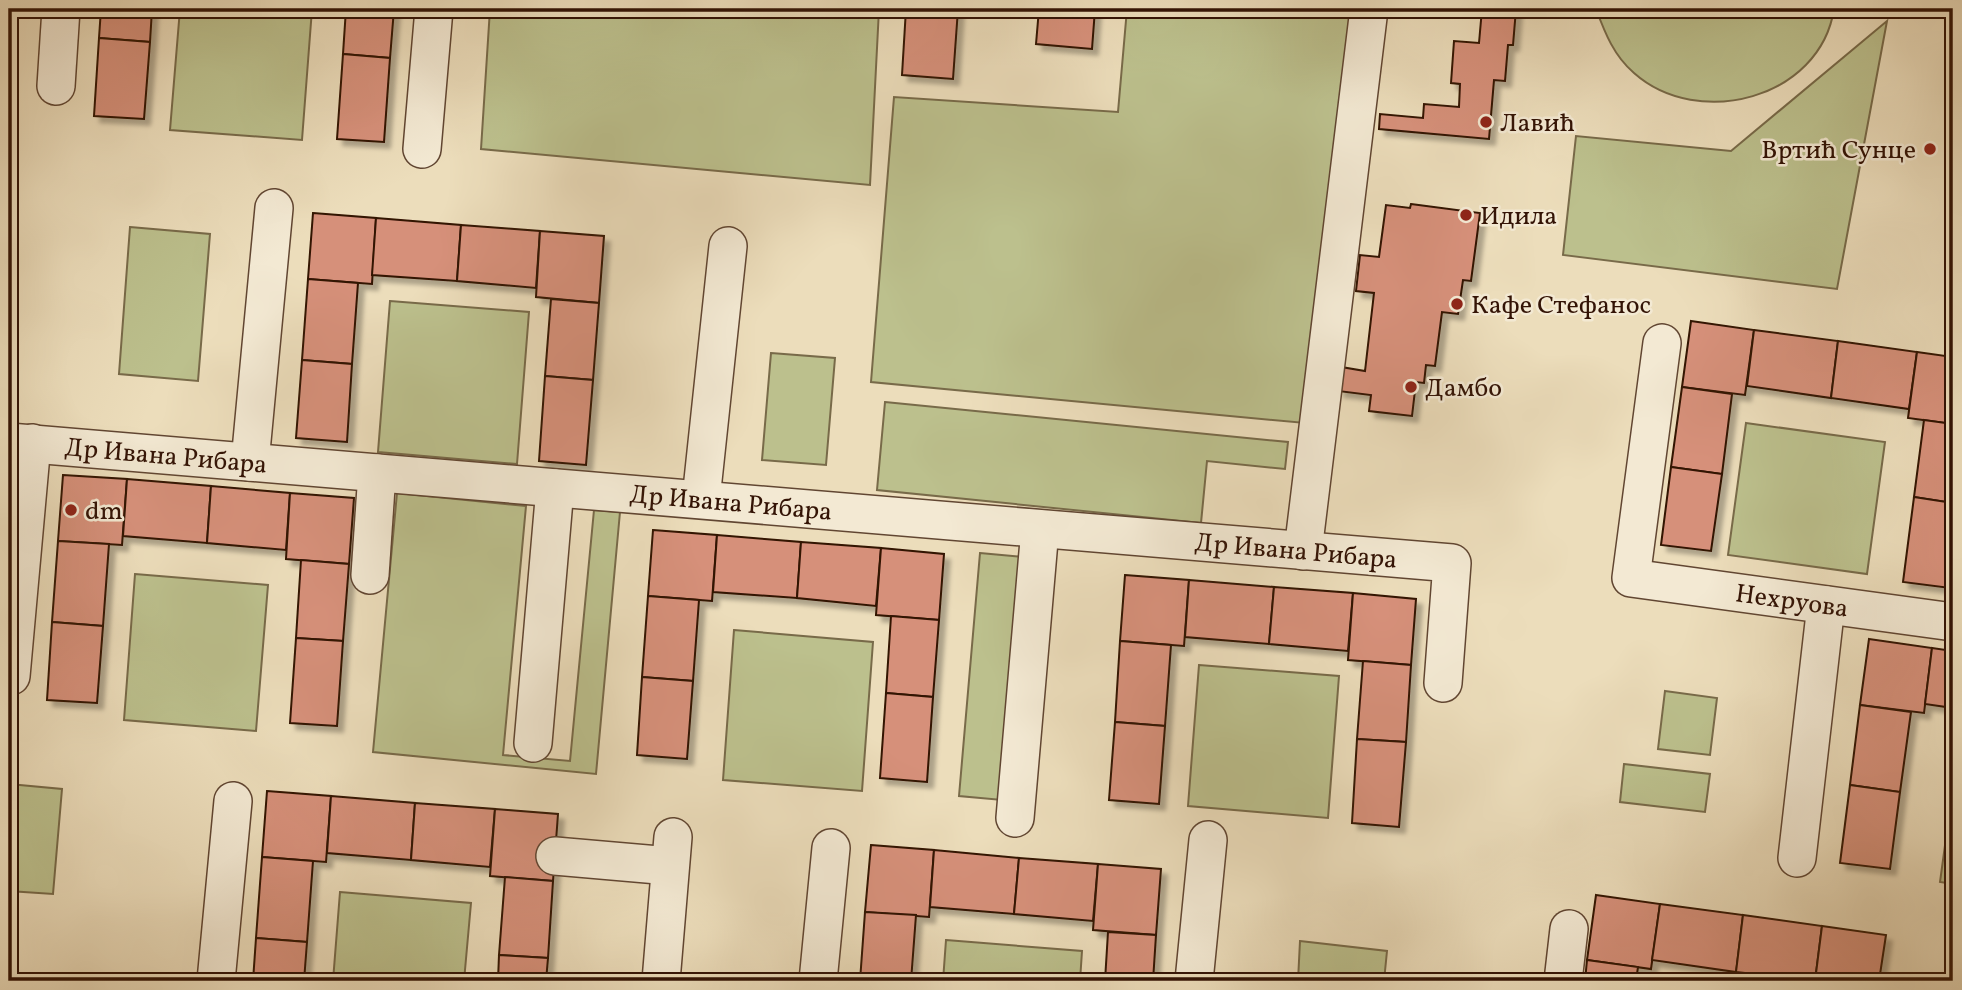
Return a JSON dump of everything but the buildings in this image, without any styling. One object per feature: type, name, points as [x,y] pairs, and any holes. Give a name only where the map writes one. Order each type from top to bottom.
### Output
[{"type":"street","points":[[56,86],[61,9]]},
{"type":"street","points":[[422,149],[434,9]]},
{"type":"street","points":[[1303,551],[1369,9]]},
{"type":"street","points":[[250,462],[274,208]]},
{"type":"street","points":[[701,499],[728,246]]},
{"type":"street","name":"Нехруова","points":[[1669,360],[1631,578],[1953,622]]},
{"type":"street","points":[[11,676],[20,443]]},
{"type":"street","name":"Др Ивана Рибара","points":[[20,443],[1452,563],[1443,683]]},
{"type":"street","points":[[370,575],[377,473]]},
{"type":"street","points":[[533,743],[555,488]]},
{"type":"street","points":[[1015,818],[1040,528]]},
{"type":"street","points":[[1797,858],[1826,605]]},
{"type":"street","points":[[216,981],[233,801]]},
{"type":"street","points":[[1194,981],[1208,840]]},
{"type":"street","points":[[818,981],[831,848]]},
{"type":"street","points":[[555,856],[671,852],[661,981]]},
{"type":"street","points":[[1563,981],[1569,929]]},
{"type":"green space","points":[[180,9],[312,9],[302,140],[170,130]]},
{"type":"green space","points":[[490,9],[879,9],[870,185],[481,149]]},
{"type":"green space","points":[[1127,9],[1350,9],[1340,131],[1305,423],[871,382],[894,97],[1118,112]]},
{"type":"green space","points":[[1596,9],[1834,9],[1824,40],[1806,65],[1781,84],[1753,96],[1722,102],[1690,100],[1660,90],[1634,73],[1616,52]]},
{"type":"green space","points":[[1887,21],[1837,289],[1563,255],[1576,136],[1731,151]]},
{"type":"green space","points":[[130,227],[210,234],[198,381],[119,374]]},
{"type":"green space","points":[[390,301],[529,312],[517,464],[378,452]]},
{"type":"green space","points":[[771,353],[835,358],[826,465],[762,460]]},
{"type":"green space","points":[[885,402],[1288,442],[1285,469],[1207,461],[1201,523],[877,490]]},
{"type":"green space","points":[[1746,423],[1885,442],[1867,574],[1728,555]]},
{"type":"green space","points":[[397,493],[526,506],[503,755],[570,761],[594,510],[620,512],[596,774],[373,752]]},
{"type":"green space","points":[[980,553],[1023,557],[1002,800],[959,796]]},
{"type":"green space","points":[[135,574],[268,585],[256,731],[124,720]]},
{"type":"green space","points":[[734,630],[873,642],[862,791],[723,780]]},
{"type":"green space","points":[[1199,665],[1339,676],[1328,818],[1188,806]]},
{"type":"green space","points":[[1665,691],[1717,698],[1710,755],[1658,749]]},
{"type":"green space","points":[[1624,764],[1710,774],[1705,812],[1620,802]]},
{"type":"green space","points":[[9,784],[62,789],[53,894],[9,891]]},
{"type":"green space","points":[[1953,787],[1953,884],[1940,882]]},
{"type":"green space","points":[[340,892],[471,903],[464,981],[333,981]]},
{"type":"green space","points":[[946,940],[1082,951],[1080,981],[943,981]]},
{"type":"green space","points":[[1300,941],[1387,951],[1384,981],[1298,981]]},
{"type":"place","name":"Лавић","points":[[1486,122]]},
{"type":"place","name":"Вртић Сунце","points":[[1930,149]]},
{"type":"place","name":"Идила","points":[[1466,215]]},
{"type":"place","name":"Кафе Стефанос","points":[[1457,304]]},
{"type":"place","name":"Дамбо","points":[[1411,387]]},
{"type":"place","name":"dm","points":[[71,510]]}]
